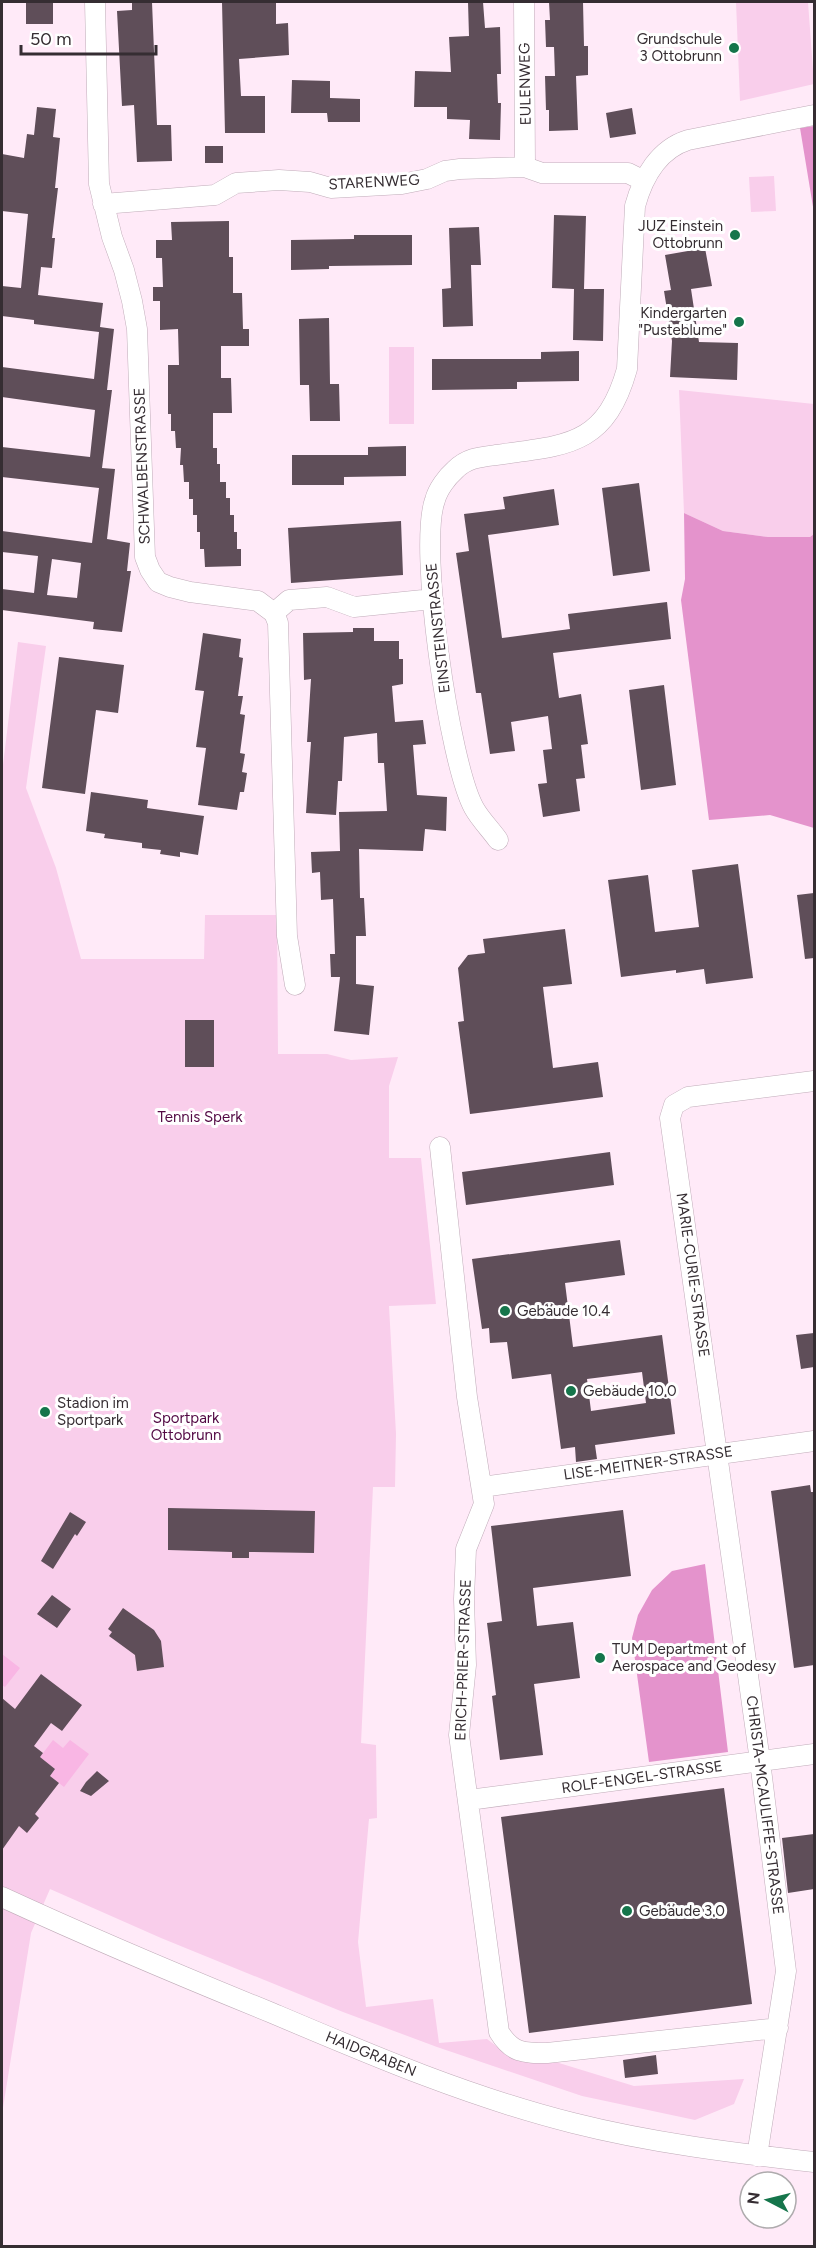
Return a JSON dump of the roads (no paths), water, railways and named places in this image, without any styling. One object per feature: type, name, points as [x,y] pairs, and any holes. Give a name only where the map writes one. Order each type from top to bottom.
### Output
[{"type":"street","name":"SCHWALBENSTRASSE","points":[[95,2],[98,163],[103,204],[127,280],[137,329],[145,557],[158,582],[190,592],[258,601],[274,613]]},
{"type":"street","name":"EULENWEG","points":[[524,2],[525,167]]},
{"type":"street","name":"EINSTEINSTRASSE","points":[[498,840],[474,807],[458,763],[448,713],[433,599],[431,521],[435,500],[454,470],[471,459],[568,443],[592,430],[608,416],[621,393],[627,369],[635,206],[644,181],[658,160],[679,143],[814,115]]},
{"type":"street","name":"STARENWEG","points":[[103,204],[215,195],[236,183],[279,180],[310,182],[331,188],[402,184],[427,179],[445,171],[460,169],[525,167],[542,173],[628,173],[644,181]]},
{"type":"street","points":[[296,985],[287,936],[279,642],[278,622],[274,613],[289,600],[327,597],[354,607],[433,599]]},
{"type":"street","name":"MARIE-CURIE-STRASSE","points":[[719,1454],[670,1118],[674,1105],[681,1100],[814,1081]]},
{"type":"street","name":"ERICH-PRIER-STRASSE","points":[[440,1147],[467,1397],[484,1504],[466,1550],[464,1599],[466,1665],[459,1735],[499,2032],[513,2049],[528,2053],[547,2053],[778,2028]]},
{"type":"street","name":"LISE-MEITNER-STRASSE","points":[[482,1486],[814,1441]]},
{"type":"street","name":"CHRISTA-MCAULIFFE-STRASSE","points":[[719,1454],[786,1971],[757,2156]]},
{"type":"street","name":"ROLF-ENGEL-STRASSE","points":[[469,1800],[814,1754]]},
{"type":"street","name":"HAIDGRABEN","points":[[2,1897],[375,2058],[469,2093],[571,2123],[618,2134],[757,2156],[814,2162]]},
{"type":"place","name":"Grundschule 3 Ottobrunn","points":[[734,48]]},
{"type":"place","name":"JUZ Einstein Ottobrunn","points":[[735,235]]},
{"type":"place","name":"Kindergarten \"Pusteblume\"","points":[[739,322]]},
{"type":"place","name":"Gebäude 10.4","points":[[505,1311]]},
{"type":"place","name":"Gebäude 10.0","points":[[571,1391]]},
{"type":"place","name":"Stadion im Sportpark","points":[[45,1412]]},
{"type":"place","name":"TUM Department of Aerospace and Geodesy","points":[[600,1658]]},
{"type":"place","name":"Gebäude 3.0","points":[[627,1911]]},
{"type":"park label","name":"Tennis Sperk","points":[[200,1117]]},
{"type":"park label","name":"Sportpark Ottobrunn","points":[[186,1426]]}]
